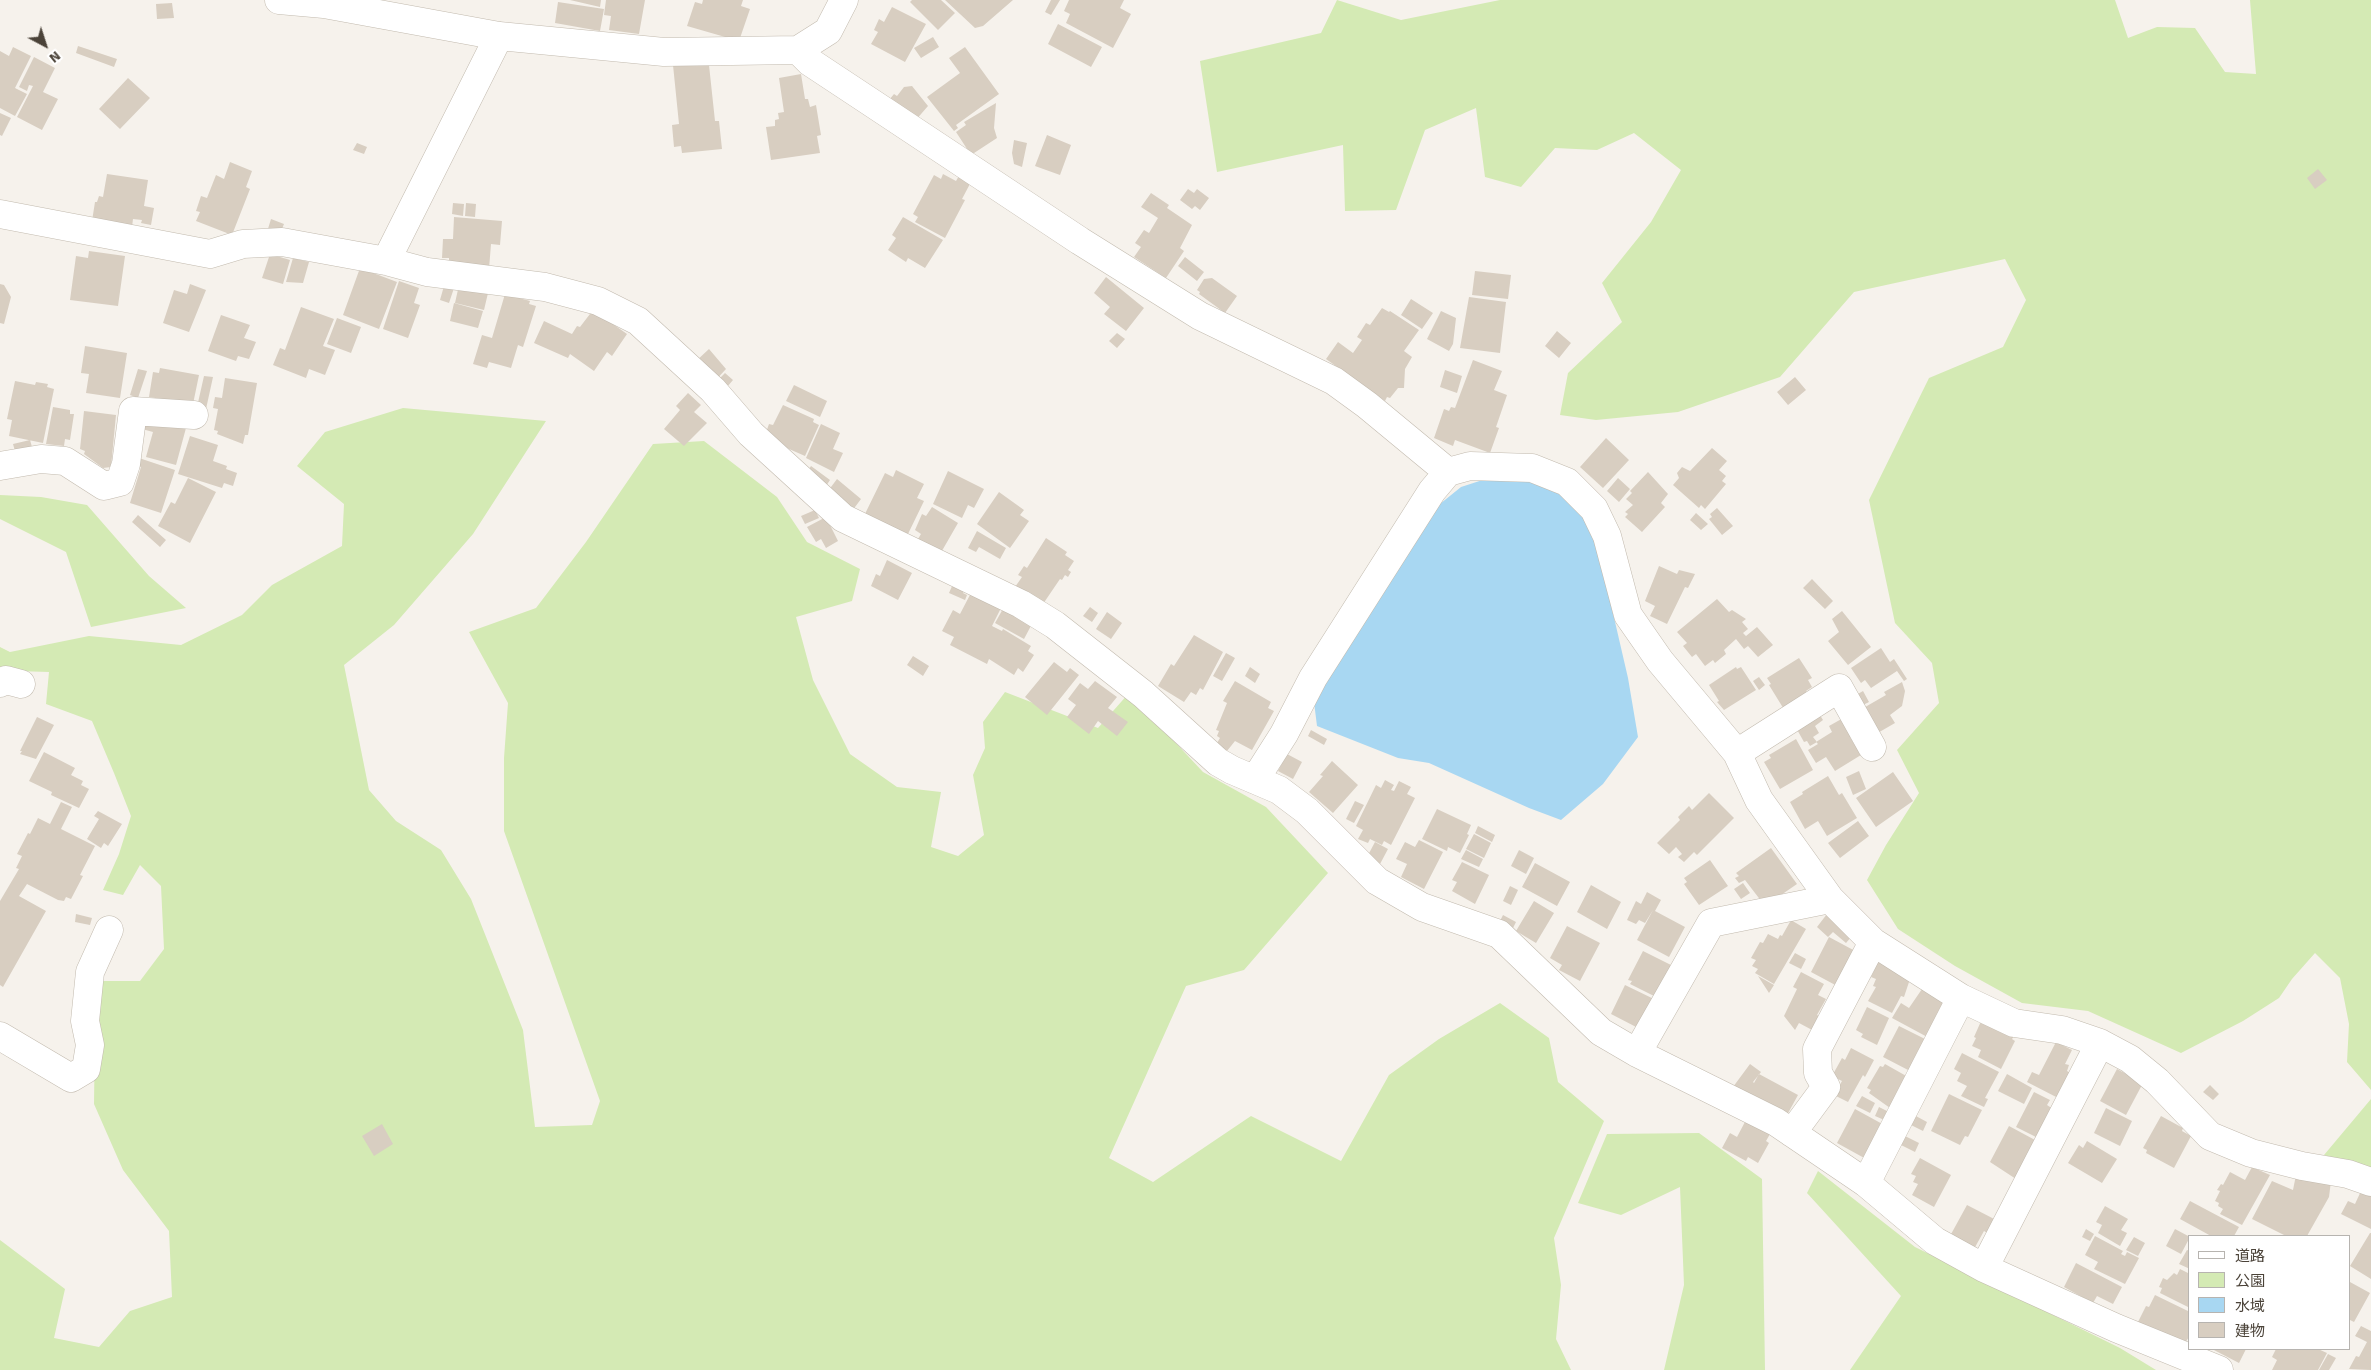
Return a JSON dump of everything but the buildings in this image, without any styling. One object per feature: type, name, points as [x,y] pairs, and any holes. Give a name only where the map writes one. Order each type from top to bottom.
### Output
[{"type":"street","points":[[279,0],[324,4],[499,36],[664,52],[798,50],[828,31],[844,0]]},
{"type":"street","points":[[386,261],[499,36]]},
{"type":"street","points":[[798,50],[841,82],[1080,241],[1200,316],[1334,381],[1367,405],[1448,472]]},
{"type":"street","points":[[0,214],[210,254],[243,244],[282,242],[386,261],[427,272],[545,287],[598,301],[638,321],[713,390],[751,434],[844,518],[1021,604],[1055,625],[1143,694],[1218,762],[1279,790],[1307,811],[1377,881],[1422,907],[1499,934],[1601,1032],[1636,1053],[1776,1122],[1866,1183],[1935,1241],[1984,1268],[2116,1328],[2219,1370]]},
{"type":"street","points":[[0,466],[41,459],[65,461],[104,486],[120,482],[126,464],[133,411],[194,415]]},
{"type":"street","points":[[1256,778],[1284,734],[1313,678],[1432,491],[1448,472],[1470,466],[1532,468],[1567,482],[1594,510],[1607,536],[1628,615],[1660,660],[1737,753],[1758,800],[1830,899],[1873,942],[1961,998],[2014,1023],[2062,1030],[2100,1043],[2130,1060],[2157,1081],[2210,1136],[2251,1152],[2302,1166],[2348,1174],[2371,1182]]},
{"type":"street","points":[[1737,753],[1839,688],[1872,747]]},
{"type":"street","points":[[1636,1053],[1711,923],[1830,899]]},
{"type":"street","points":[[0,1036],[71,1078],[86,1069],[90,1045],[85,1021],[90,972],[109,930]]},
{"type":"street","points":[[1792,1133],[1826,1087],[1818,1073],[1817,1049],[1873,942]]},
{"type":"street","points":[[1866,1183],[1961,998]]},
{"type":"street","points":[[1984,1268],[2100,1043]]},
{"type":"green space","points":[[1337,0],[1401,20],[1500,0],[2115,0],[2128,38],[2157,27],[2195,28],[2225,72],[2256,74],[2250,0],[2371,0],[2371,1090],[2347,1062],[2349,1024],[2340,978],[2315,953],[2292,979],[2279,998],[2243,1021],[2181,1053],[2088,1011],[2022,1003],[1955,966],[1898,929],[1867,880],[1886,845],[1919,793],[1897,750],[1939,703],[1932,663],[1895,623],[1869,500],[1929,378],[2003,347],[2026,300],[2005,259],[1854,292],[1780,377],[1678,412],[1596,420],[1560,415],[1568,373],[1622,322],[1602,283],[1651,222],[1681,170],[1634,133],[1597,150],[1555,148],[1521,187],[1485,177],[1476,108],[1425,130],[1396,210],[1345,211],[1343,145],[1217,172],[1200,61],[1321,33]]},
{"type":"green space","points":[[403,408],[546,421],[473,534],[394,625],[344,665],[369,790],[396,821],[441,850],[471,899],[523,1030],[535,1127],[592,1125],[600,1101],[504,831],[504,758],[508,703],[469,632],[536,608],[586,542],[653,444],[704,441],[777,497],[807,542],[860,569],[852,601],[796,617],[813,680],[850,754],[897,787],[941,792],[931,847],[958,856],[984,835],[973,775],[985,748],[983,722],[1005,692],[1098,728],[1129,693],[1203,772],[1266,807],[1328,873],[1244,970],[1186,986],[1109,1158],[1153,1182],[1251,1116],[1341,1161],[1389,1075],[1439,1039],[1500,1003],[1549,1038],[1558,1082],[1604,1121],[1554,1238],[1561,1285],[1556,1339],[1571,1370],[0,1370],[0,1240],[65,1289],[54,1338],[99,1347],[130,1311],[172,1297],[169,1231],[123,1170],[94,1104],[95,1029],[103,981],[140,981],[164,949],[161,886],[140,865],[123,895],[103,890],[119,854],[131,816],[92,721],[46,704],[49,672],[16,671],[0,678],[0,647],[10,652],[89,636],[181,645],[242,615],[272,585],[342,546],[344,504],[297,466],[325,432]]},
{"type":"green space","points":[[0,495],[41,497],[87,505],[149,576],[186,608],[91,627],[66,552],[0,519]]},
{"type":"green space","points":[[2371,1099],[2371,1169],[2324,1155]]},
{"type":"green space","points":[[1699,1133],[1762,1179],[1765,1370],[1664,1370],[1684,1285],[1680,1187],[1621,1215],[1578,1203],[1607,1134]]},
{"type":"green space","points":[[1818,1171],[1915,1247],[2120,1348],[2156,1370],[1850,1370],[1901,1296],[1807,1193]]},
{"type":"water","points":[[1495,476],[1522,476],[1552,488],[1576,508],[1594,531],[1628,678],[1638,737],[1603,784],[1561,820],[1529,808],[1429,763],[1398,758],[1317,726],[1314,702],[1435,508],[1461,487]]}]
